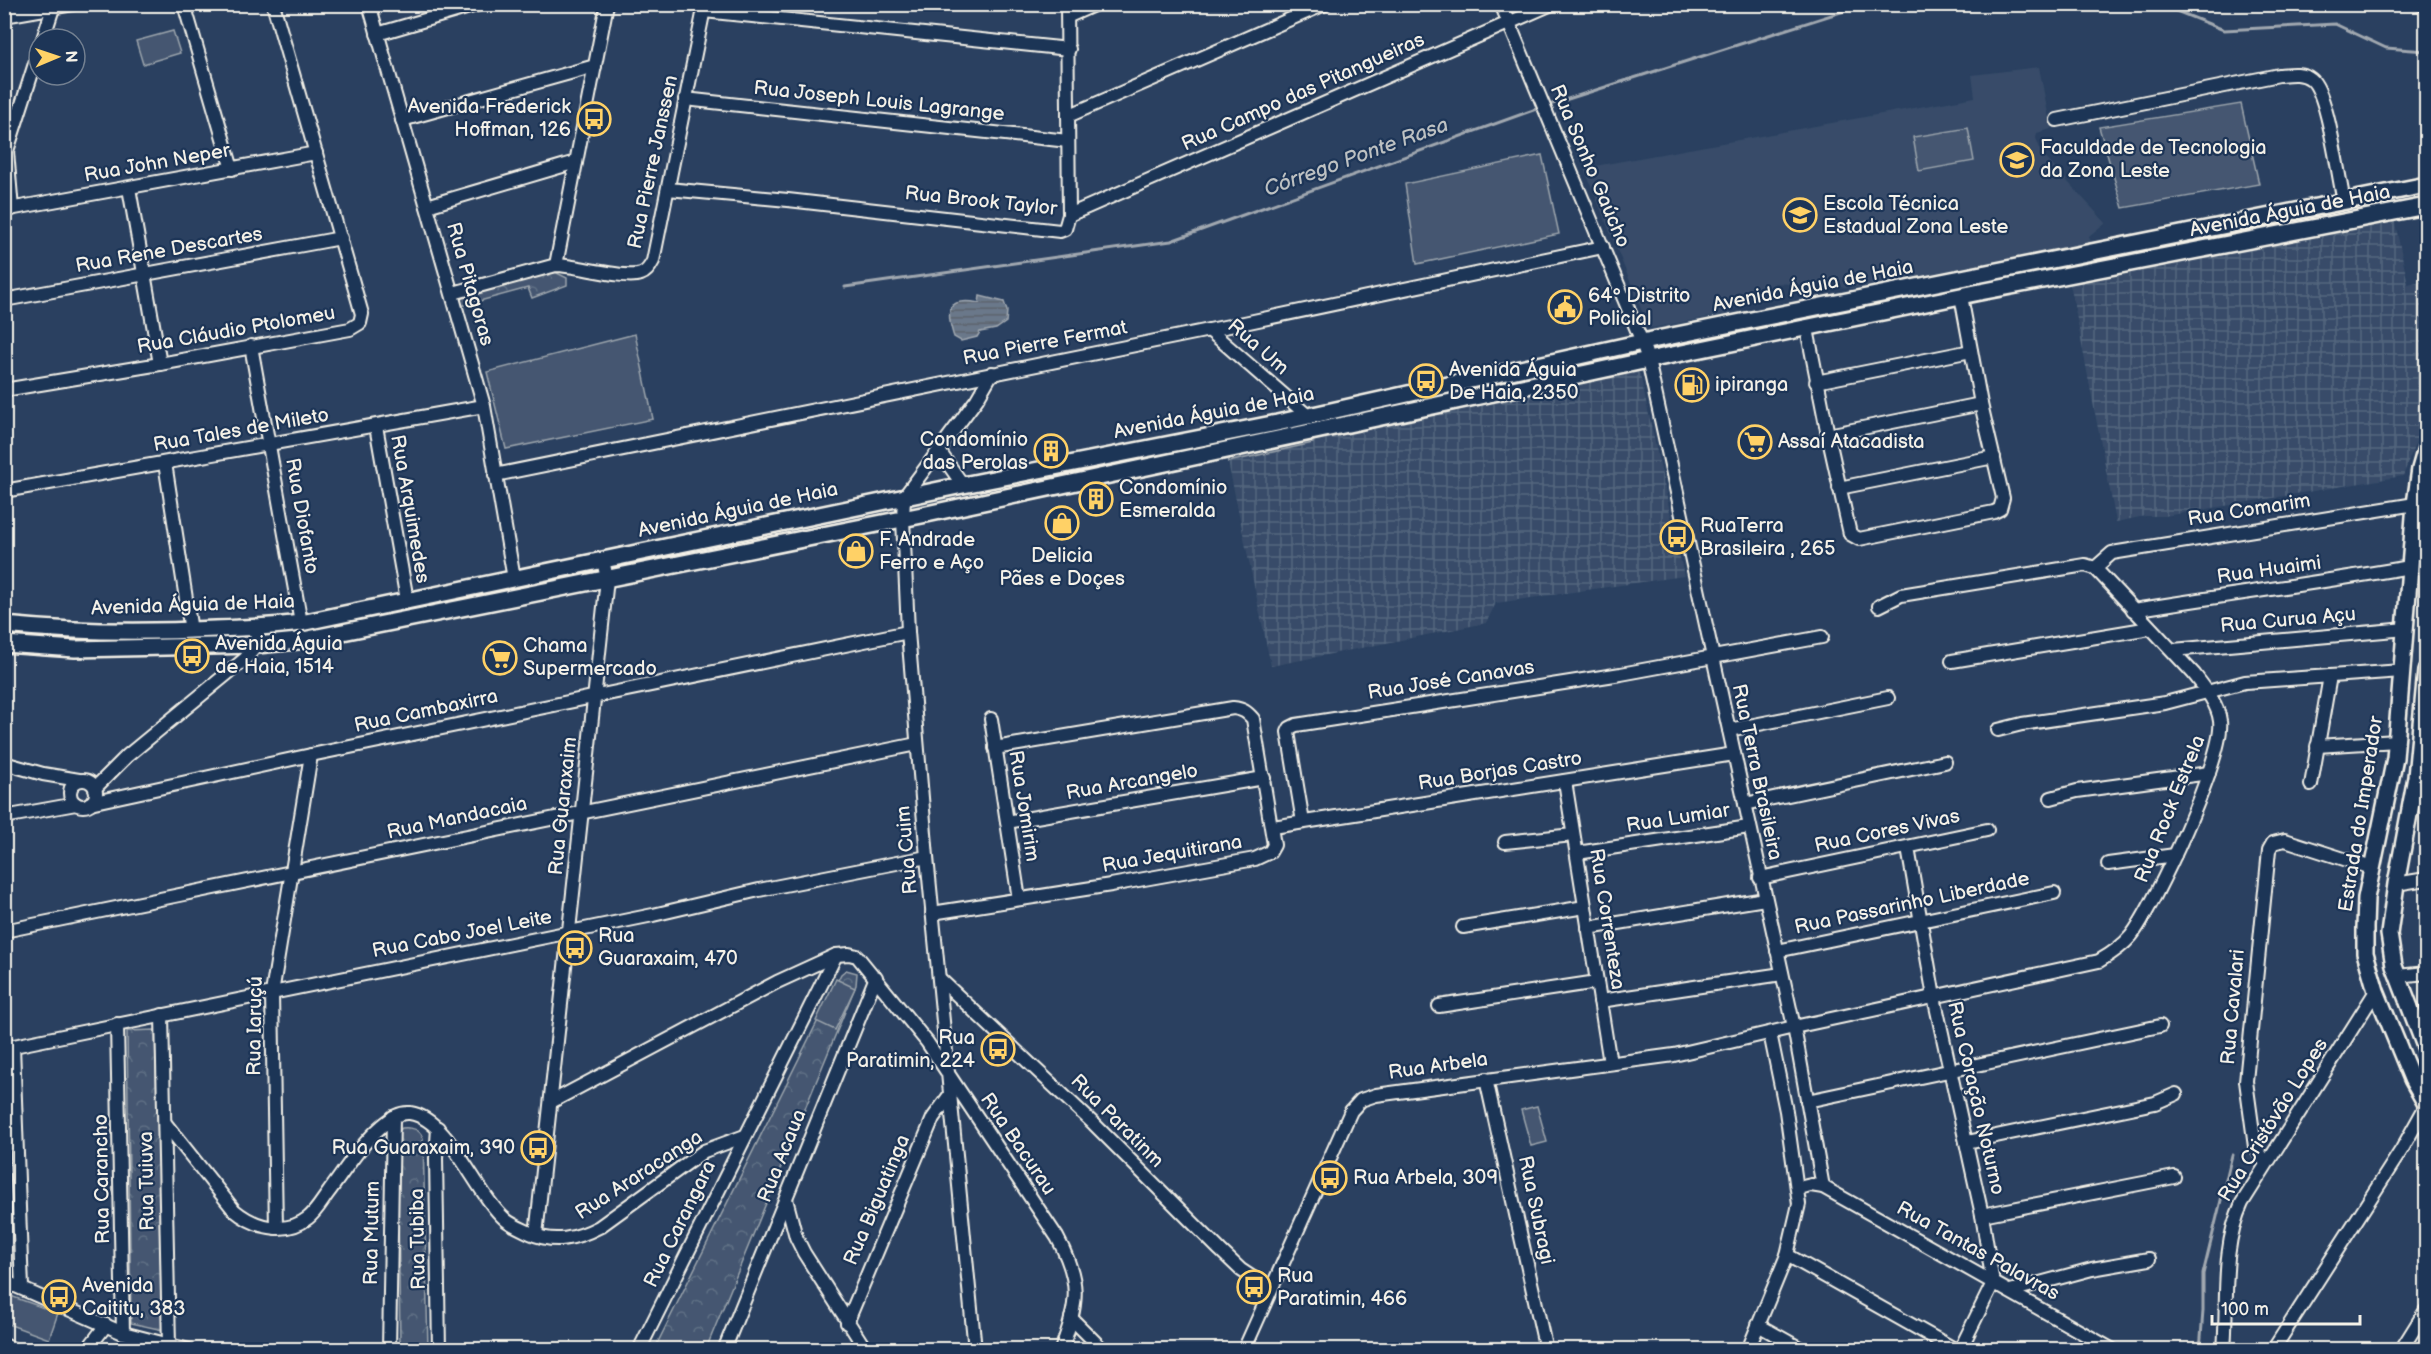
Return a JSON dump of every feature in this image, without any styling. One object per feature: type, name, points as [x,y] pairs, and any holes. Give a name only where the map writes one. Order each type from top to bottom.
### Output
[{"type":"main road","name":"Avenida Águia de Haia","points":[[4,626],[55,630],[191,631],[301,623],[904,497],[1308,416],[1642,342],[2427,184]]},
{"type":"main road","name":"Avenida Águia de Haia","points":[[4,644],[75,650],[257,645],[298,641],[903,519],[1648,360],[1961,296],[2427,206]]},
{"type":"main road","points":[[1263,444],[1274,434],[1269,424]]},
{"type":"main road","name":"Estrada do Imperador","points":[[2427,448],[2420,469],[2415,504],[2397,741],[2366,898],[2365,936],[2365,953],[2376,991],[2412,1078],[2427,1105]]},
{"type":"main road","points":[[2427,671],[2421,777],[2410,813],[2389,934],[2389,947],[2398,976],[2427,1049]]},
{"type":"main road","points":[[2385,808],[2410,813]]},
{"type":"street","points":[[4,16],[73,4]]},
{"type":"street","points":[[184,4],[232,169]]},
{"type":"street","name":"Rua Cláudio Ptolomeu","points":[[4,390],[350,329],[360,323],[362,314],[273,4]]},
{"type":"street","name":"Rua Pitagoras","points":[[369,4],[484,406],[514,579]]},
{"type":"street","points":[[377,34],[480,4]]},
{"type":"street","points":[[556,265],[607,4]]},
{"type":"street","points":[[1068,10],[1096,4]]},
{"type":"street","points":[[1068,116],[1326,4]]},
{"type":"street","name":"Rua Sonho Gaúcho","points":[[1501,4],[1642,342]]},
{"type":"street","name":"Rua Campo das Pitangueiras","points":[[1069,215],[1552,4]]},
{"type":"street","points":[[2421,4],[2427,6]]},
{"type":"street","points":[[47,27],[53,8]]},
{"type":"street","points":[[704,8],[1069,49]]},
{"type":"street","name":"Rua Pierre Janssen","points":[[453,293],[556,265],[573,265],[628,276],[639,275],[648,270],[653,261],[704,8]]},
{"type":"street","name":"Rua Brook Taylor","points":[[668,189],[788,200],[1060,231],[1067,227],[1069,215],[1068,10]]},
{"type":"street","points":[[402,120],[595,66]]},
{"type":"street","points":[[2057,120],[2279,75],[2302,75],[2311,78],[2322,97],[2344,201]]},
{"type":"street","points":[[8,209],[7,151],[27,87]]},
{"type":"street","name":"Rua Joseph Louis Lagrange","points":[[685,99],[1068,141]]},
{"type":"street","name":"Rua John Neper","points":[[8,209],[316,153]]},
{"type":"street","points":[[427,206],[576,162]]},
{"type":"street","points":[[129,188],[160,364]]},
{"type":"street","name":"Rua Rene Descartes","points":[[4,300],[341,238]]},
{"type":"street","name":"Rua Pierre Fermat","points":[[495,475],[1603,248]]},
{"type":"street","points":[[1807,329],[1827,435],[1850,534],[1858,539],[1995,512],[2000,508],[2003,498],[1981,404],[1961,296]]},
{"type":"street","name":"Rua Um","points":[[1209,330],[1308,416]]},
{"type":"street","name":"Rua Terra Brasileira","points":[[1642,342],[1648,360],[1718,689],[1794,1027],[1823,1187]]},
{"type":"street","name":"Rua Diofanto","points":[[251,346],[301,623]]},
{"type":"street","points":[[1816,382],[1971,351]]},
{"type":"street","points":[[904,497],[939,451],[992,373]]},
{"type":"street","points":[[1827,435],[1981,404]]},
{"type":"street","name":"Rua Tales de Mileto","points":[[4,491],[484,406]]},
{"type":"street","name":"Rua Arquimedes","points":[[376,426],[407,600]]},
{"type":"street","points":[[939,451],[963,485]]},
{"type":"street","points":[[1839,488],[1994,457]]},
{"type":"street","points":[[165,463],[191,631]]},
{"type":"street","name":"Rua Cuim","points":[[904,497],[908,632],[917,744],[975,1350]]},
{"type":"street","name":"Rua Comarim","points":[[2095,568],[2112,552],[2415,504]]},
{"type":"street","name":"Rua Guaraxaim","points":[[536,1236],[607,579],[603,560]]},
{"type":"street","points":[[1878,606],[1901,595],[2079,565],[2095,568]]},
{"type":"street","name":"Rua Huaimi","points":[[2133,610],[2410,567]]},
{"type":"street","name":"Rua Rock Estrela","points":[[1794,1027],[2099,961],[2114,952],[2131,936],[2156,897],[2175,855],[2209,773],[2221,734],[2218,712],[2207,692],[2173,650],[2095,568]]},
{"type":"street","points":[[1952,661],[2150,627]]},
{"type":"street","points":[[4,817],[83,791],[245,659],[257,645],[256,628]]},
{"type":"street","name":"Rua Curua Açu","points":[[2173,650],[2406,629]]},
{"type":"street","name":"Rua Cambaxirra","points":[[4,763],[43,774],[83,791],[129,796],[311,754],[908,632]]},
{"type":"street","name":"Rua José Canavas","points":[[1303,822],[1288,732],[1292,726],[1621,674],[1822,637]]},
{"type":"street","points":[[1998,730],[2032,722],[2165,703],[2245,682],[2402,671]]},
{"type":"street","points":[[2312,785],[2330,676]]},
{"type":"street","points":[[1729,730],[1888,698]]},
{"type":"street","name":"Rua Jequitirana","points":[[932,913],[1255,859],[1272,849],[1274,845],[1273,827],[1253,719],[1247,712],[1240,709],[1233,708],[995,748]]},
{"type":"street","name":"Rua Jomirim","points":[[990,719],[1019,899]]},
{"type":"street","points":[[2318,746],[2397,741]]},
{"type":"street","name":"Rua Mandacaia","points":[[4,932],[917,744]]},
{"type":"street","name":"Rua Iaruçú","points":[[276,1228],[272,993],[311,754]]},
{"type":"street","name":"Rua Borjas Castro","points":[[1273,827],[1734,754]]},
{"type":"street","points":[[1744,804],[1945,762]]},
{"type":"street","points":[[2051,798],[2078,791],[2209,773]]},
{"type":"street","name":"Rua Arcangelo","points":[[1007,822],[1264,778]]},
{"type":"street","name":"Rua Correnteza","points":[[1565,781],[1610,1063]]},
{"type":"street","name":"Rua Lumiar","points":[[1577,853],[1749,827]]},
{"type":"street","name":"Rua Cores Vivas","points":[[1760,878],[1987,830]]},
{"type":"street","points":[[1505,842],[1574,835]]},
{"type":"street","name":"Rua Cavalari","points":[[2266,1163],[2255,1147],[2246,1081],[2269,850],[2273,843],[2284,840],[2372,868]]},
{"type":"street","name":"Rua Coração Noturno","points":[[1908,848],[1934,997],[1967,1142],[1993,1283]]},
{"type":"street","points":[[2108,864],[2175,855]]},
{"type":"street","name":"Rua Cabo Joel Leite","points":[[9,1047],[927,857]]},
{"type":"street","points":[[2396,884],[2427,879]]},
{"type":"street","name":"Rua Passarinho Liberdade","points":[[1777,951],[2054,893]]},
{"type":"street","points":[[1588,928],[1765,899]]},
{"type":"street","points":[[1463,927],[1585,907]]},
{"type":"street","points":[[551,1102],[777,982],[836,955]]},
{"type":"street","name":"Rua Bacurau","points":[[836,955],[857,956],[927,1042],[1057,1237],[1072,1268],[1075,1287],[1071,1318],[1061,1350]]},
{"type":"street","name":"Rua Carangara","points":[[639,1350],[836,955]]},
{"type":"street","points":[[2398,976],[2427,973]]},
{"type":"street","points":[[1600,1001],[1782,974]]},
{"type":"street","name":"Rua Acaua","points":[[724,1350],[876,977]]},
{"type":"street","name":"Rua Paratinm","points":[[939,978],[1094,1124],[1241,1270],[1270,1289]]},
{"type":"street","points":[[1439,1006],[1597,982]]},
{"type":"street","name":"Rua Cristóvão Lopes","points":[[2224,1350],[2230,1233],[2242,1203],[2376,991]]},
{"type":"street","name":"Rua Tuiuva","points":[[162,1015],[169,1346]]},
{"type":"street","name":"Rua Carancho","points":[[117,1024],[123,1333]]},
{"type":"street","points":[[1807,1101],[2160,1026]]},
{"type":"street","name":"Rua Arbela","points":[[1244,1350],[1356,1104],[1376,1095],[1674,1055],[1794,1027]]},
{"type":"street","points":[[1748,1350],[1786,1255],[1798,1211],[1798,1188],[1770,1033]]},
{"type":"street","points":[[9,1047],[22,1288]]},
{"type":"street","name":"Rua Subragi","points":[[1486,1079],[1546,1350]]},
{"type":"street","points":[[1967,1142],[2155,1103],[2176,1094]]},
{"type":"street","name":"Rua Biguatinga","points":[[848,1323],[933,1118],[949,1096]]},
{"type":"street","points":[[2273,1350],[2402,1149],[2427,1105]]},
{"type":"street","name":"Rua Araracanga","points":[[393,1117],[410,1113],[421,1116],[438,1128],[489,1202],[506,1221],[536,1236],[567,1240],[599,1227],[704,1151],[745,1136]]},
{"type":"street","points":[[165,1123],[234,1210],[245,1220],[259,1226],[276,1228],[294,1226],[311,1216],[362,1148],[393,1117]]},
{"type":"street","name":"Rua Mutum","points":[[389,1350],[393,1117]]},
{"type":"street","name":"Rua Tubiba","points":[[438,1128],[436,1158],[439,1350]]},
{"type":"street","points":[[1982,1215],[2174,1177]]},
{"type":"street","points":[[1798,1188],[1811,1185],[1823,1187]]},
{"type":"street","name":"Rua Tantas Palavras","points":[[1823,1187],[2113,1350]]},
{"type":"street","points":[[786,1199],[796,1237],[866,1350]]},
{"type":"street","points":[[1786,1255],[1956,1350]]},
{"type":"street","points":[[2010,1291],[2092,1269],[2149,1259]]},
{"type":"street","points":[[4,1281],[150,1345],[189,1350]]},
{"type":"street","points":[[1960,1350],[1993,1283]]},
{"type":"street","points":[[2401,1350],[2427,1310]]},
{"type":"street","points":[[1071,1318],[1103,1350]]},
{"type":"street","points":[[87,1350],[106,1325]]},
{"type":"street","points":[[1758,1325],[1803,1350]]},
{"type":"street","points":[[4,1345],[15,1350]]},
{"type":"shaded area","name":"Escola Técnica Estadual Zona Leste","points":[[2039,67],[2051,129],[2037,133],[2036,138],[2042,154],[2106,223],[2089,237],[2092,244],[1854,288],[1775,283],[1726,314],[1653,328],[1648,326],[1584,168],[1975,97],[1972,75]]},
{"type":"shaded area","points":[[2394,218],[2408,284],[2426,280],[2426,427],[2415,444],[2403,476],[2165,516],[2145,516],[2116,522],[2070,283]]},
{"type":"shaded area","points":[[980,296],[1004,302],[1007,311],[1006,322],[996,329],[980,332],[977,337],[961,341],[954,337],[951,328],[951,308],[960,302],[979,303]]},
{"type":"shaded area","points":[[1636,371],[1640,374],[1684,576],[1496,603],[1486,623],[1271,666],[1228,462],[1313,443],[1312,439]]},
{"type":"green space","points":[[173,31],[180,53],[143,64],[136,41]]},
{"type":"green space","points":[[2241,104],[2259,184],[2123,208],[2099,127]]},
{"type":"green space","points":[[1968,128],[1974,161],[1919,171],[1913,137]]},
{"type":"green space","points":[[1542,155],[1559,234],[1417,264],[1405,184]]},
{"type":"green space","points":[[545,267],[567,278],[567,285],[532,298],[528,288],[457,307],[453,293]]},
{"type":"green space","points":[[635,334],[653,419],[506,449],[487,372]]},
{"type":"green space","points":[[1312,439],[1313,443],[1228,462],[1227,457]]},
{"type":"green space","points":[[846,970],[857,973],[856,985],[706,1349],[654,1350],[841,974]]},
{"type":"green space","points":[[836,979],[855,988],[835,1030],[816,1021]]},
{"type":"green space","points":[[155,1030],[163,1330],[131,1323],[127,1031]]},
{"type":"green space","points":[[1537,1106],[1547,1142],[1531,1146],[1521,1110]]},
{"type":"green space","points":[[402,1128],[415,1129],[423,1139],[428,1349],[403,1349],[400,1343],[397,1133]]},
{"type":"green space","points":[[5,1294],[58,1313],[49,1339],[5,1323]]},
{"type":"waterway","name":"Córrego Ponte Rasa","points":[[1546,106],[1866,4]]},
{"type":"waterway","name":"Córrego Ponte Rasa","points":[[2159,4],[2224,30],[2335,24],[2386,48],[2426,51]]},
{"type":"waterway","name":"Córrego Ponte Rasa","points":[[845,287],[1171,241],[1539,108]]},
{"type":"waterway","points":[[2200,1350],[2203,1274],[2232,1155]]},
{"type":"place","name":"Avenida Frederick Hoffman, 126","points":[[594,119]]},
{"type":"place","name":"Faculdade de Tecnologia da Zona Leste","points":[[2017,160]]},
{"type":"place","name":"Escola Técnica Estadual Zona Leste","points":[[1800,215]]},
{"type":"place","name":"64º Distrito Policial","points":[[1565,307]]},
{"type":"place","name":"Avenida Águia De Haia, 2350","points":[[1426,381]]},
{"type":"place","name":"ipiranga","points":[[1692,385]]},
{"type":"place","name":"Assaí Atacadista","points":[[1755,442]]},
{"type":"place","name":"Condomínio das Perolas","points":[[1051,451]]},
{"type":"place","name":"Condomínio Esmeralda","points":[[1096,499]]},
{"type":"place","name":"Delicia Pães e Doçes","points":[[1062,523]]},
{"type":"place","name":"RuaTerra Brasileira , 265","points":[[1677,537]]},
{"type":"place","name":"F. Andrade Ferro e Aço","points":[[856,551]]},
{"type":"place","name":"Avenida Águia de Haia, 1514","points":[[192,656]]},
{"type":"place","name":"Chama Supermercado","points":[[500,658]]},
{"type":"place","name":"Rua Guaraxaim, 470","points":[[575,948]]},
{"type":"place","name":"Rua Paratimin, 224","points":[[998,1049]]},
{"type":"place","name":"Rua Guaraxaim, 390","points":[[538,1148]]},
{"type":"place","name":"Rua Arbela, 309","points":[[1330,1178]]},
{"type":"place","name":"Rua Paratimin, 466","points":[[1254,1287]]},
{"type":"place","name":"Avenida Caititu, 383","points":[[59,1297]]}]
